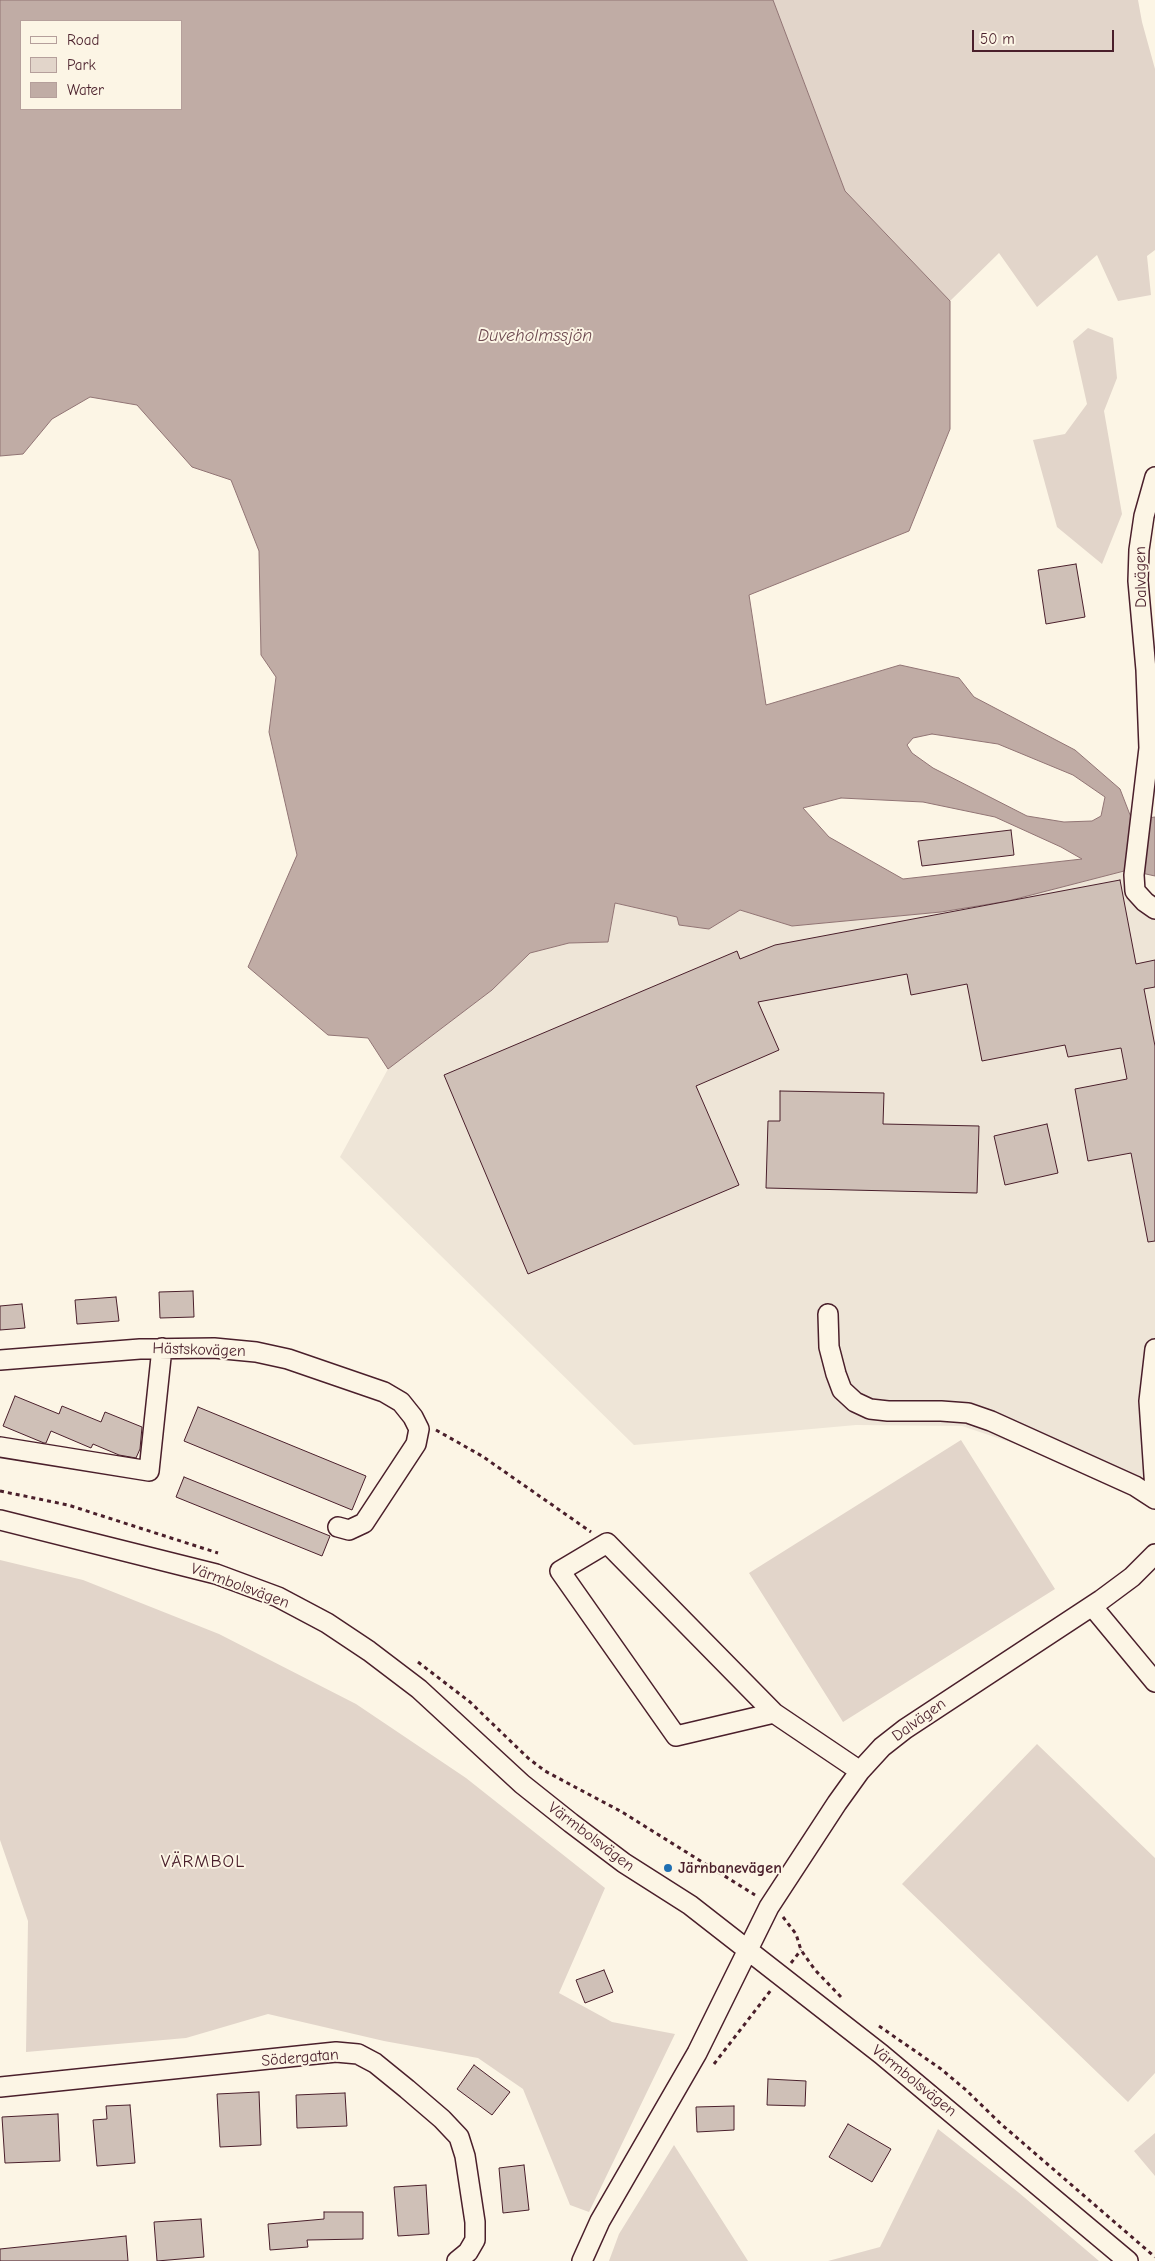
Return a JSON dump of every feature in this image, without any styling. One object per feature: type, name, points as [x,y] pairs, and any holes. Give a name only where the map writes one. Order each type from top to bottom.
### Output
[{"type":"street","name":"Dalvägen","points":[[1155,477],[1144,516],[1139,550],[1138,581],[1149,706],[1151,768],[1140,816],[1134,874],[1135,890],[1145,902],[1155,908]]},
{"type":"street","points":[[828,1314],[829,1346],[836,1374],[842,1390],[854,1402],[870,1409],[888,1412],[941,1411],[975,1416],[991,1421],[1135,1486],[1155,1499]]},
{"type":"street","points":[[0,1447],[149,1471],[162,1348]]},
{"type":"street","name":"Hästskovägen","points":[[0,1360],[162,1348],[214,1348],[256,1352],[288,1358],[384,1392],[401,1402],[413,1417]]},
{"type":"street","points":[[1155,1349],[1149,1401],[1155,1490]]},
{"type":"street","points":[[338,1527],[349,1530],[364,1524],[416,1444],[419,1428],[413,1417]]},
{"type":"street","name":"Värmbolsvägen","points":[[0,1520],[216,1574],[278,1597],[327,1623],[369,1651],[419,1689],[522,1784],[571,1823],[624,1863],[690,1905],[881,2054],[1128,2261]]},
{"type":"street","points":[[774,1713],[676,1736],[560,1571],[607,1543],[774,1713],[860,1771]]},
{"type":"street","name":"Dalvägen","points":[[748,1950],[770,1907],[836,1803],[860,1771],[882,1747],[905,1729],[1132,1578],[1155,1554]]},
{"type":"street","points":[[1092,1606],[1155,1682]]},
{"type":"street","points":[[582,2261],[600,2221],[697,2053],[748,1950]]},
{"type":"street","name":"Södergatan","points":[[0,2087],[336,2052],[358,2054],[375,2063],[407,2089],[442,2119],[459,2137],[465,2156],[475,2222],[475,2240],[468,2252],[457,2261]]},
{"type":"path","points":[[413,1417],[482,1456],[607,1543]]},
{"type":"path","points":[[770,1907],[787,1920],[796,1934],[800,1950],[815,1970],[844,2000]]},
{"type":"path","points":[[710,2070],[800,1950]]},
{"type":"path","points":[[873,2022],[941,2069],[1001,2124],[1155,2257]]},
{"type":"shaded area","points":[[1128,870],[1155,913],[1155,1491],[962,1426],[856,1425],[634,1445],[340,1157],[388,1069],[492,990],[530,953],[569,943],[608,942],[615,903],[677,917],[679,925],[709,929],[740,910],[792,926],[941,912],[1008,901]]},
{"type":"green space","points":[[773,0],[1138,0],[1155,69],[1155,250],[1147,256],[1151,295],[1118,301],[1097,255],[1037,307],[999,253],[950,301],[845,191]]},
{"type":"green space","points":[[1088,328],[1113,338],[1117,378],[1104,411],[1122,514],[1102,564],[1057,527],[1033,440],[1065,434],[1087,404],[1073,341]]},
{"type":"green space","points":[[961,1440],[1055,1589],[843,1722],[749,1573]]},
{"type":"green space","points":[[0,1560],[83,1580],[219,1634],[356,1704],[466,1778],[605,1888],[559,1993],[612,2022],[675,2034],[589,2212],[570,2205],[523,2089],[478,2058],[384,2041],[268,2014],[186,2038],[26,2052],[28,1921],[0,1840]]},
{"type":"green space","points":[[1037,1744],[1155,1858],[1155,2073],[1128,2102],[902,1884]]},
{"type":"green space","points":[[938,2129],[1018,2192],[1099,2261],[828,2261],[880,2247]]},
{"type":"green space","points":[[1155,2133],[1155,2176],[1134,2151]]},
{"type":"green space","points":[[674,2145],[748,2261],[609,2261],[619,2234]]},
{"type":"water","name":"Duveholmssjön","points":[[0,0],[773,0],[845,191],[950,301],[950,429],[909,531],[749,595],[766,705],[900,665],[959,678],[974,697],[1075,750],[1120,789],[1132,820],[1155,817],[1155,876],[1128,870],[1008,901],[941,912],[792,926],[740,910],[709,929],[679,925],[677,917],[615,903],[608,942],[569,943],[530,953],[492,990],[388,1069],[368,1038],[328,1035],[248,967],[297,855],[269,732],[276,677],[261,655],[259,551],[231,480],[192,467],[137,405],[90,397],[52,419],[23,454],[0,456]],"holes":[[[932,734],[998,744],[1073,775],[1105,797],[1101,816],[1092,821],[1064,822],[1027,816],[933,768],[912,753],[907,745],[913,738]],[[841,798],[923,802],[995,817],[1061,847],[1082,859],[903,879],[829,837],[803,808]]]},
{"type":"building","points":[[1076,564],[1085,617],[1046,624],[1038,570]]},
{"type":"building","points":[[1011,830],[1014,855],[922,866],[918,841]]},
{"type":"building","points":[[1120,880],[1136,964],[1155,960],[1155,987],[1144,989],[1155,1046],[1155,1241],[1148,1242],[1131,1153],[1088,1161],[1075,1089],[1127,1079],[1121,1048],[1068,1057],[1065,1045],[982,1061],[967,984],[911,995],[907,974],[758,1002],[779,1050],[696,1086],[739,1185],[528,1274],[444,1075],[737,951],[740,959],[775,945]]},
{"type":"building","points":[[780,1091],[884,1093],[883,1124],[979,1126],[977,1193],[766,1188],[768,1121],[780,1121]]},
{"type":"building","points":[[1047,1124],[1058,1173],[1005,1185],[994,1136]]},
{"type":"building","points":[[193,1291],[194,1317],[160,1318],[159,1292]]},
{"type":"building","points":[[116,1297],[119,1321],[77,1324],[75,1300]]},
{"type":"building","points":[[22,1304],[25,1328],[0,1330],[0,1306]]},
{"type":"building","points":[[15,1396],[59,1414],[62,1406],[101,1422],[105,1412],[142,1427],[140,1449],[136,1458],[119,1455],[93,1444],[91,1448],[51,1431],[46,1443],[44,1443],[3,1426]]},
{"type":"building","points":[[198,1407],[366,1476],[352,1510],[184,1441]]},
{"type":"building","points":[[184,1477],[330,1536],[322,1556],[176,1497]]},
{"type":"building","points":[[604,1970],[613,1992],[585,2003],[576,1980]]},
{"type":"building","points":[[474,2065],[510,2092],[492,2115],[457,2089]]},
{"type":"building","points":[[768,2079],[806,2081],[805,2106],[767,2105]]},
{"type":"building","points":[[259,2092],[261,2145],[220,2147],[217,2094]]},
{"type":"building","points":[[345,2093],[347,2126],[297,2128],[296,2095]]},
{"type":"building","points":[[130,2105],[135,2163],[97,2166],[93,2120],[107,2119],[106,2106]]},
{"type":"building","points":[[734,2106],[734,2130],[697,2132],[696,2107]]},
{"type":"building","points":[[58,2114],[60,2161],[5,2163],[2,2117]]},
{"type":"building","points":[[848,2124],[891,2149],[872,2182],[829,2157]]},
{"type":"building","points":[[524,2165],[529,2210],[503,2213],[499,2168]]},
{"type":"building","points":[[426,2185],[429,2234],[398,2236],[394,2187]]},
{"type":"building","points":[[324,2212],[363,2212],[363,2239],[307,2240],[308,2247],[270,2250],[268,2224],[324,2219]]},
{"type":"building","points":[[201,2219],[204,2257],[157,2261],[154,2222]]},
{"type":"building","points":[[126,2236],[128,2261],[0,2261],[0,2249]]},
{"type":"place","name":"Järnbanevägen","points":[[668,1868]]},
{"type":"district","name":"VÄRMBOL","points":[[203,1862]]}]
